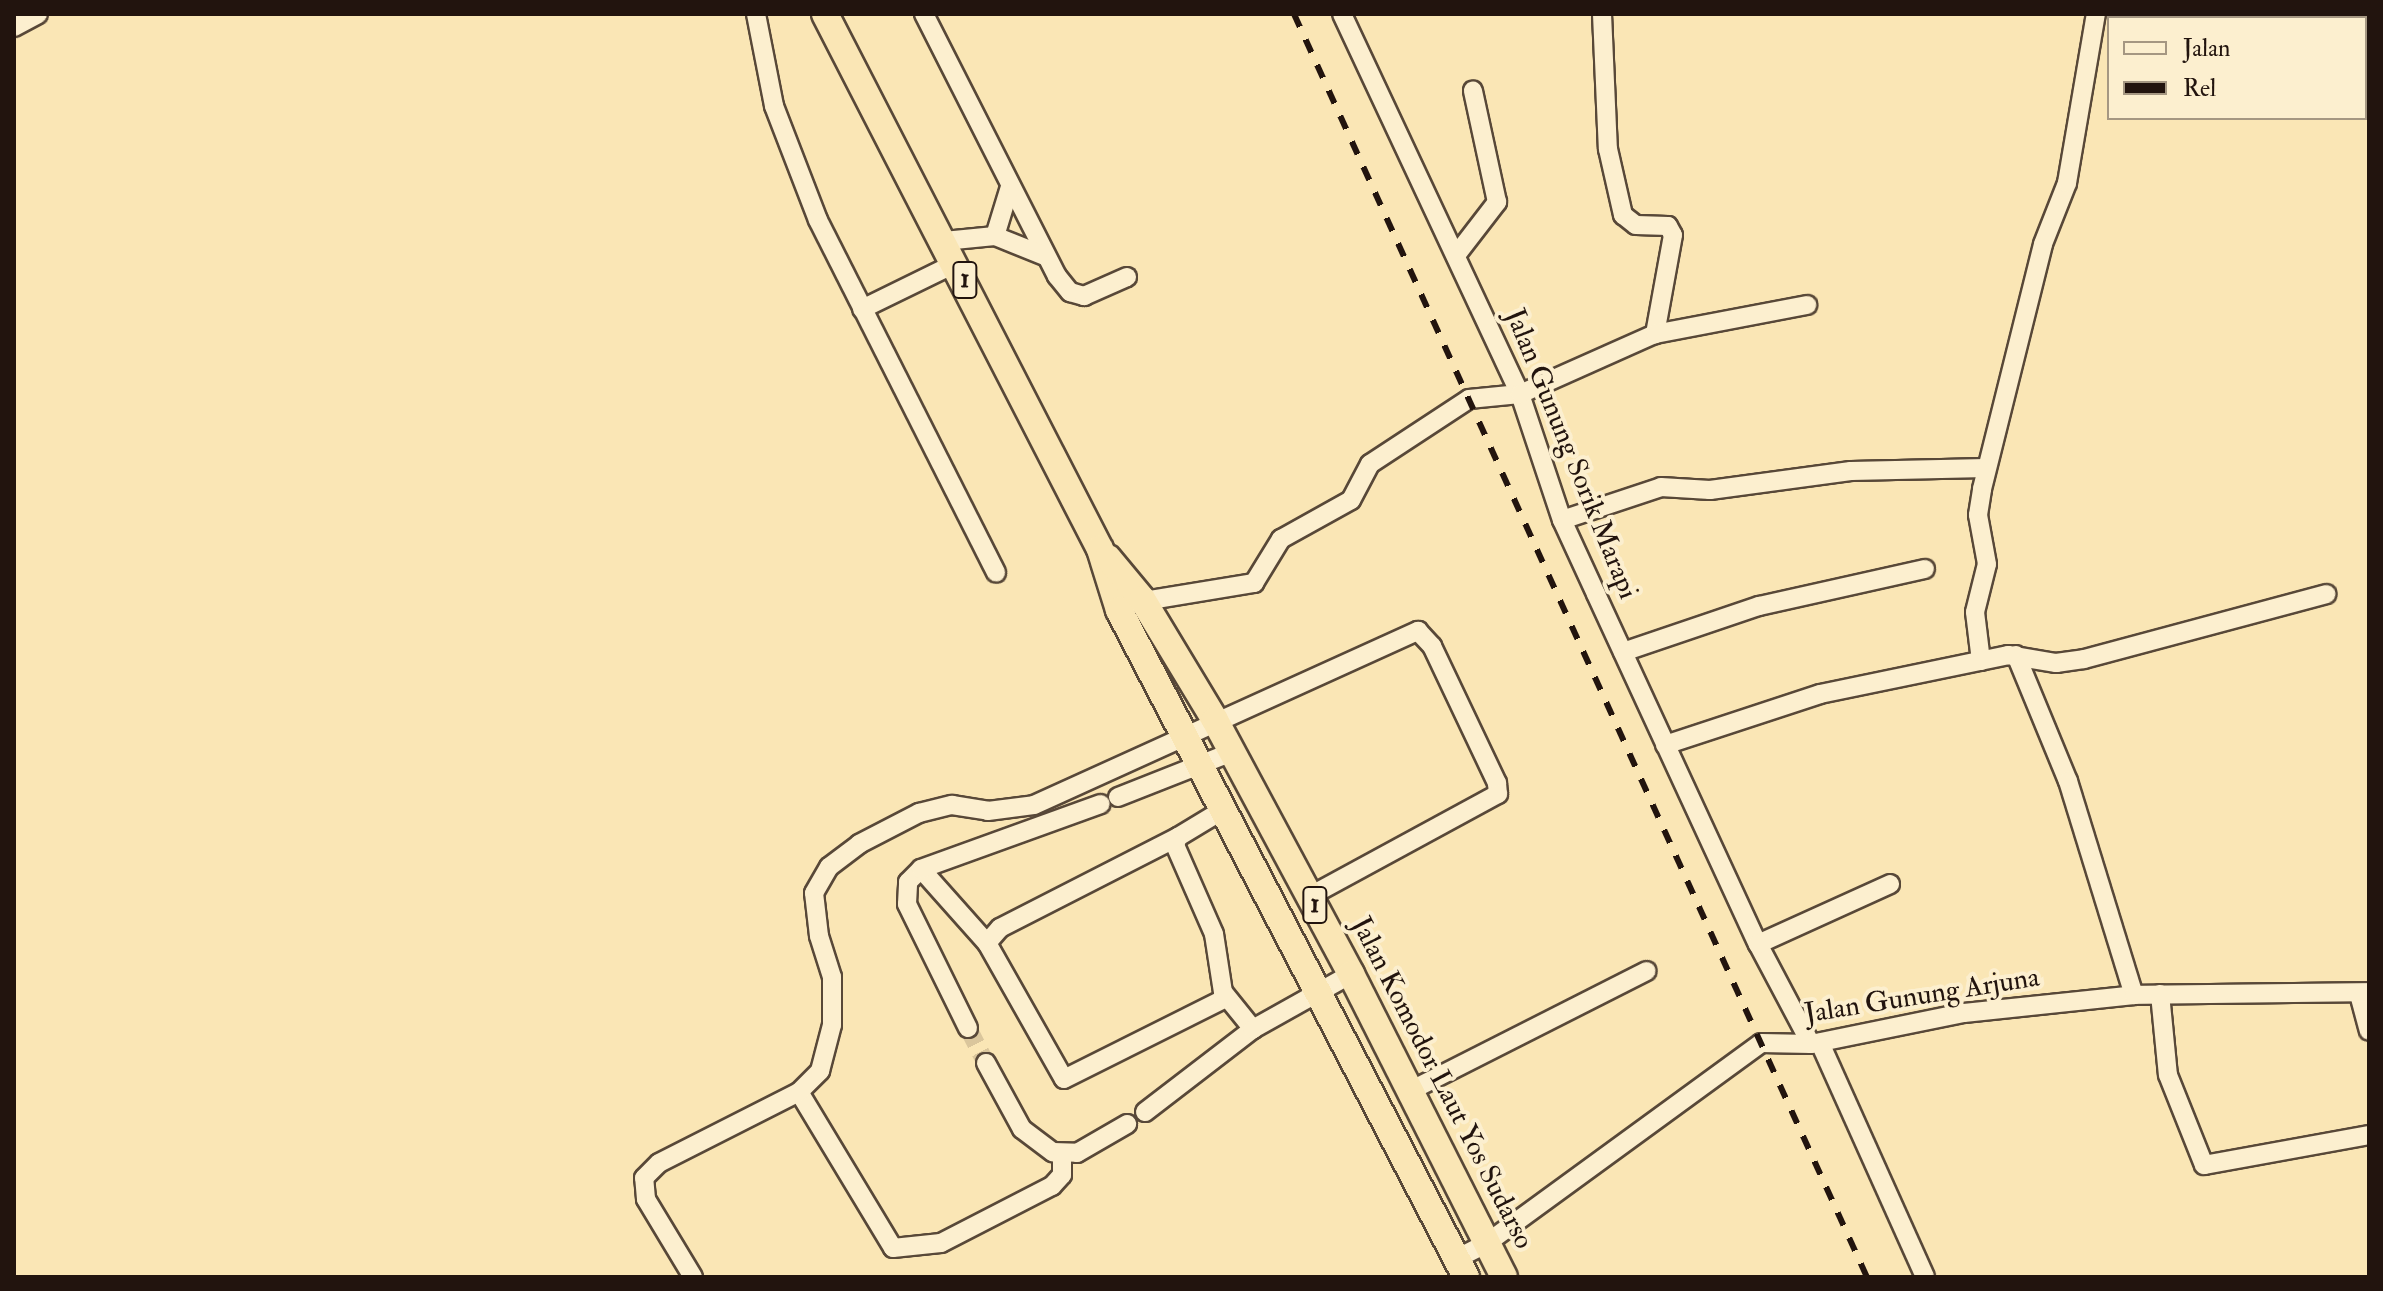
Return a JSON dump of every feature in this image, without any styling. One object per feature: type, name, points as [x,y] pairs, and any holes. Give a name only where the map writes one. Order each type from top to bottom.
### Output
[{"type":"highway","name":"Jalan Komodor Laut Yos Sudarso","points":[[825,14],[1130,604],[1187,735],[1226,808],[1313,992],[1461,1268]]},
{"type":"highway","name":"Jalan Komodor Laut Yos Sudarso","points":[[1130,604],[1215,720],[1412,1090],[1504,1277]]},
{"type":"street","points":[[14,27],[38,14]]},
{"type":"street","points":[[756,14],[774,106],[818,220],[996,573]]},
{"type":"street","points":[[924,14],[1045,256],[1070,292],[1084,296],[1127,277]]},
{"type":"street","name":"Jalan Gunung Sorik Marapi","points":[[1342,14],[1421,190],[1457,254],[1520,394],[1562,520],[1665,745],[1758,944],[1816,1044],[1925,1277]]},
{"type":"street","points":[[1602,14],[1608,149],[1623,215],[1636,225],[1668,226],[1673,235],[1655,334]]},
{"type":"street","points":[[1981,661],[1975,612],[1987,564],[1978,515],[1986,468],[2043,244],[2067,183],[2096,14]]},
{"type":"street","points":[[1457,254],[1497,202],[1473,91]]},
{"type":"street","points":[[995,236],[1010,187]]},
{"type":"street","points":[[862,309],[950,252],[995,236],[1045,256]]},
{"type":"street","points":[[1130,604],[1254,583],[1263,575],[1271,548],[1351,500],[1365,471],[1380,456],[1469,399],[1520,394],[1655,334],[1807,305]]},
{"type":"street","points":[[1562,520],[1661,487],[1710,490],[1851,471],[1986,468]]},
{"type":"street","points":[[1623,652],[1759,606],[1925,569]]},
{"type":"street","points":[[1665,745],[1767,708],[2016,655],[2070,661],[2326,594]]},
{"type":"street","points":[[693,1277],[646,1199],[644,1178],[659,1163],[799,1092],[820,1071],[832,1025],[832,977],[819,936],[814,893],[829,867],[859,844],[919,813],[952,805],[988,811],[1034,805],[1410,632],[1423,634],[1432,646],[1497,783],[1498,794],[1310,896]]},
{"type":"street","points":[[2016,655],[2068,781],[2134,995]]},
{"type":"street","points":[[968,1028],[904,896],[908,882],[921,869],[1110,801],[1232,752]]},
{"type":"street","points":[[987,943],[1000,928],[1178,837],[1226,808]]},
{"type":"street","points":[[1178,837],[1175,845],[1214,934],[1226,998],[1253,1029]]},
{"type":"street","points":[[921,869],[987,943],[1064,1079],[1226,998]]},
{"type":"street","points":[[1758,944],[1890,884]]},
{"type":"street","points":[[1412,1090],[1647,971]]},
{"type":"street","points":[[1145,1112],[1253,1029],[1313,992],[1351,974]]},
{"type":"street","points":[[2364,993],[2369,1031]]},
{"type":"street","name":"Jalan Gunung Arjuna","points":[[1461,1268],[1487,1243],[1761,1043],[1816,1044],[1964,1013],[2134,995],[2364,993]]},
{"type":"street","points":[[2160,994],[2168,1075],[2206,1166],[2369,1135]]},
{"type":"street","points":[[986,1063],[1022,1129],[1036,1143],[1062,1155],[1089,1148],[1127,1124]]},
{"type":"street","points":[[799,1092],[893,1248],[941,1243],[1012,1208],[1059,1180],[1062,1155]]},
{"type":"tunnel","points":[[968,1028],[986,1063]]},
{"type":"railway","points":[[1294,14],[1867,1277]]}]
